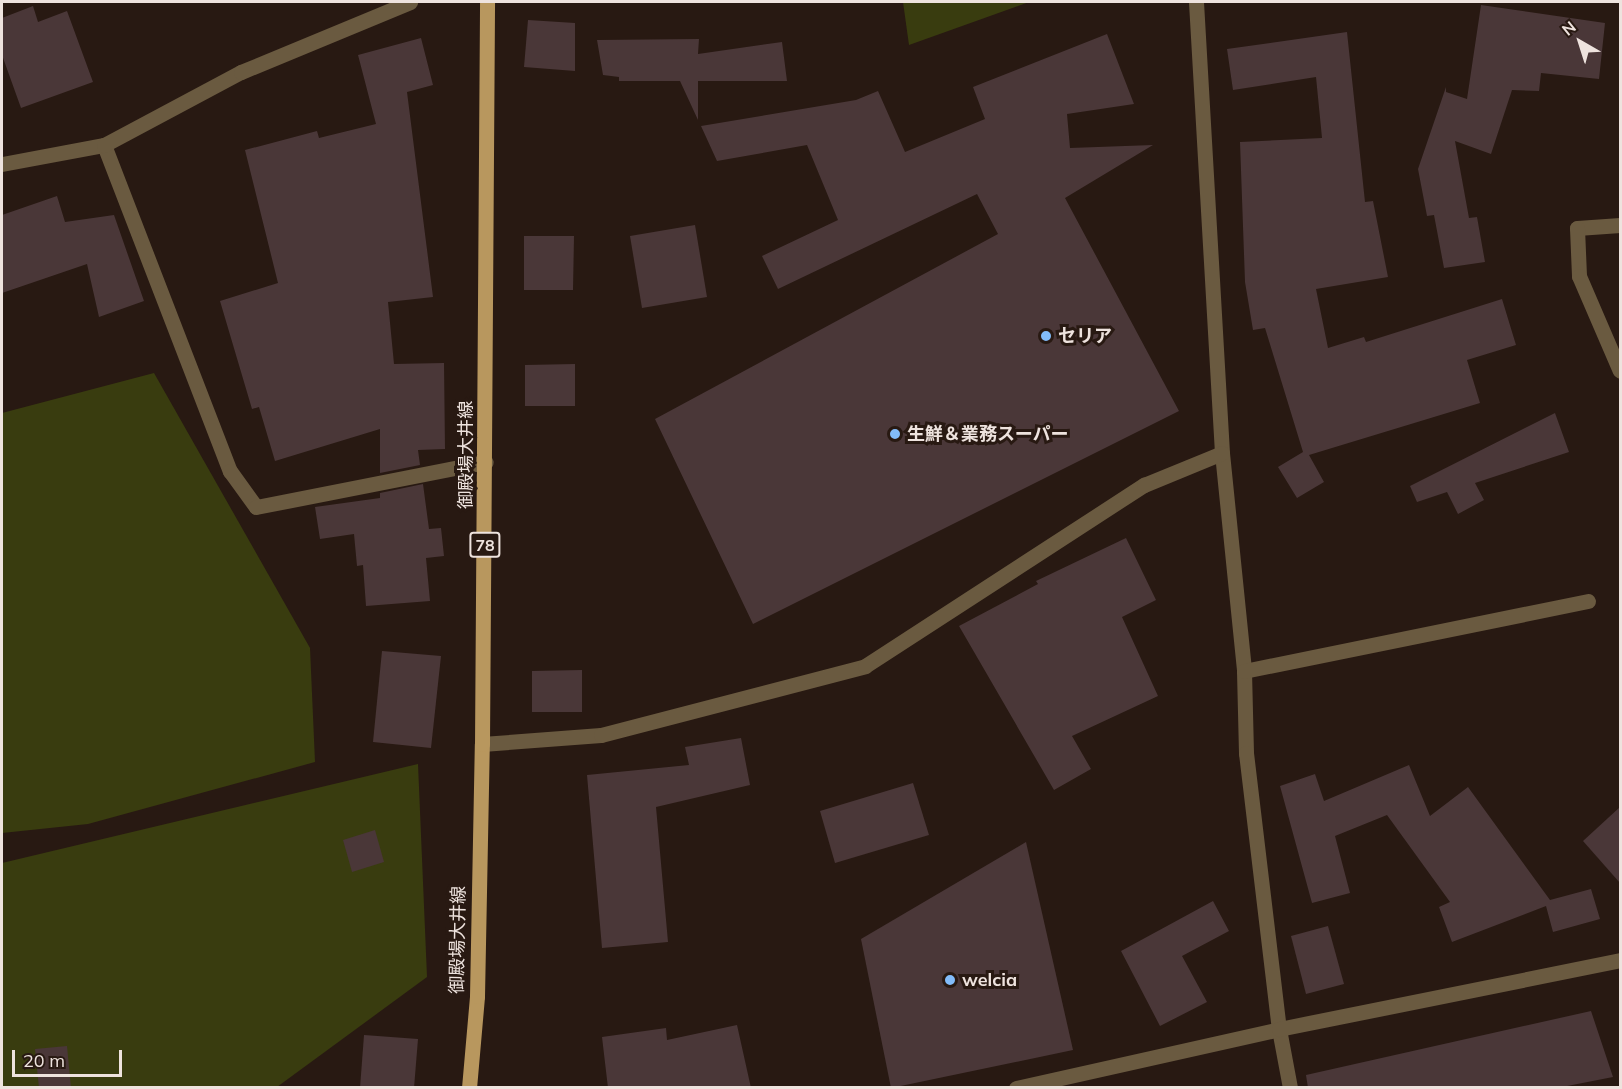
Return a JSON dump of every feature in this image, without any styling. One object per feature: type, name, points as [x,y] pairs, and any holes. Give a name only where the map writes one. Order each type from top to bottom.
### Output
[{"type":"main road","name":"御殿場大井線","points":[[469,1088],[477,996],[482,744],[486,462],[487,2]]},
{"type":"street","points":[[2,164],[104,145],[241,72],[411,2]]},
{"type":"street","points":[[1196,2],[1222,453],[1244,671],[1246,753],[1279,1029],[1290,1088]]},
{"type":"street","points":[[104,145],[230,471],[256,507],[486,462]]},
{"type":"street","points":[[1620,225],[1577,228],[1579,276],[1620,371]]},
{"type":"street","points":[[482,744],[601,735],[865,666],[1144,485],[1222,453]]},
{"type":"street","points":[[1244,671],[1588,601]]},
{"type":"street","points":[[1016,1088],[1279,1029],[1620,960]]},
{"type":"green space","points":[[903,2],[1029,2],[909,45]]},
{"type":"green space","points":[[154,373],[310,648],[315,762],[88,824],[2,833],[2,413]]},
{"type":"green space","points":[[418,764],[427,977],[277,1087],[2,1087],[2,863]]},
{"type":"building","points":[[1481,5],[1605,23],[1599,79],[1541,73],[1539,91],[1512,90],[1491,154],[1455,141],[1469,218],[1477,217],[1485,262],[1444,268],[1434,215],[1427,216],[1418,169],[1446,87],[1446,92],[1467,99]]},
{"type":"building","points":[[33,6],[38,22],[67,11],[93,82],[21,108],[2,55],[2,18]]},
{"type":"building","points":[[528,20],[575,23],[575,71],[524,67]]},
{"type":"building","points":[[1347,32],[1365,202],[1373,201],[1388,277],[1316,289],[1328,348],[1364,337],[1366,342],[1502,299],[1516,345],[1467,360],[1480,403],[1309,455],[1324,482],[1297,498],[1278,467],[1303,452],[1265,328],[1253,330],[1245,282],[1240,142],[1322,138],[1316,77],[1233,90],[1227,49]]},
{"type":"building","points":[[1107,34],[1134,104],[1067,114],[1070,148],[1153,145],[1065,198],[1179,411],[753,624],[655,419],[998,234],[977,194],[778,289],[762,256],[838,220],[807,145],[717,161],[701,126],[856,100],[878,91],[905,152],[985,119],[973,87]]},
{"type":"building","points":[[421,38],[433,85],[407,92],[433,297],[388,302],[394,364],[444,363],[445,449],[418,450],[420,465],[380,473],[380,429],[275,461],[259,407],[252,409],[220,301],[278,283],[245,150],[317,131],[319,138],[376,124],[358,55]]},
{"type":"building","points":[[699,39],[698,54],[782,42],[787,81],[698,81],[698,120],[680,81],[619,81],[619,77],[603,75],[597,40]]},
{"type":"building","points":[[57,196],[65,222],[114,215],[144,301],[99,317],[87,264],[2,293],[2,215]]},
{"type":"building","points":[[695,225],[707,297],[642,308],[630,236]]},
{"type":"building","points":[[524,236],[574,236],[573,290],[524,290]]},
{"type":"building","points":[[575,364],[575,406],[525,406],[525,365]]},
{"type":"building","points":[[1555,413],[1569,452],[1475,483],[1484,500],[1458,514],[1447,492],[1417,502],[1410,486]]},
{"type":"building","points":[[423,484],[429,529],[441,528],[444,556],[426,558],[430,601],[366,606],[363,565],[357,566],[354,534],[320,539],[315,507],[380,498],[380,493]]},
{"type":"building","points":[[1126,538],[1156,600],[1122,617],[1158,696],[1072,736],[1091,769],[1054,790],[959,626],[1038,584],[1036,581]]},
{"type":"building","points":[[382,651],[441,656],[431,748],[373,742]]},
{"type":"building","points":[[582,670],[582,712],[532,712],[532,671]]},
{"type":"building","points":[[741,738],[750,785],[656,807],[668,942],[602,948],[587,775],[689,765],[685,747]]},
{"type":"building","points":[[1409,765],[1430,816],[1468,787],[1550,900],[1591,889],[1600,919],[1553,932],[1546,906],[1452,942],[1439,907],[1450,902],[1387,815],[1335,836],[1350,893],[1312,903],[1280,786],[1315,774],[1324,801]]},
{"type":"building","points":[[913,783],[929,835],[835,863],[820,811]]},
{"type":"building","points":[[1620,807],[1620,883],[1583,841]]},
{"type":"building","points":[[375,830],[384,862],[352,872],[343,840]]},
{"type":"building","points":[[1026,842],[1073,1050],[891,1088],[861,939]]},
{"type":"building","points":[[1213,901],[1229,931],[1182,956],[1207,1002],[1160,1026],[1121,951]]},
{"type":"building","points":[[1328,926],[1344,984],[1306,994],[1291,936]]},
{"type":"building","points":[[1591,1011],[1613,1077],[1557,1088],[1308,1088],[1306,1075]]},
{"type":"building","points":[[737,1025],[751,1088],[608,1088],[602,1037],[666,1028],[667,1040]]},
{"type":"building","points":[[364,1035],[418,1039],[414,1088],[360,1088]]},
{"type":"building","points":[[67,1046],[71,1088],[39,1088],[35,1049]]},
{"type":"place","name":"セリア","points":[[1046,336]]},
{"type":"place","name":"生鮮＆業務スーパー","points":[[895,434]]},
{"type":"place","name":"welcia","points":[[950,980]]}]
